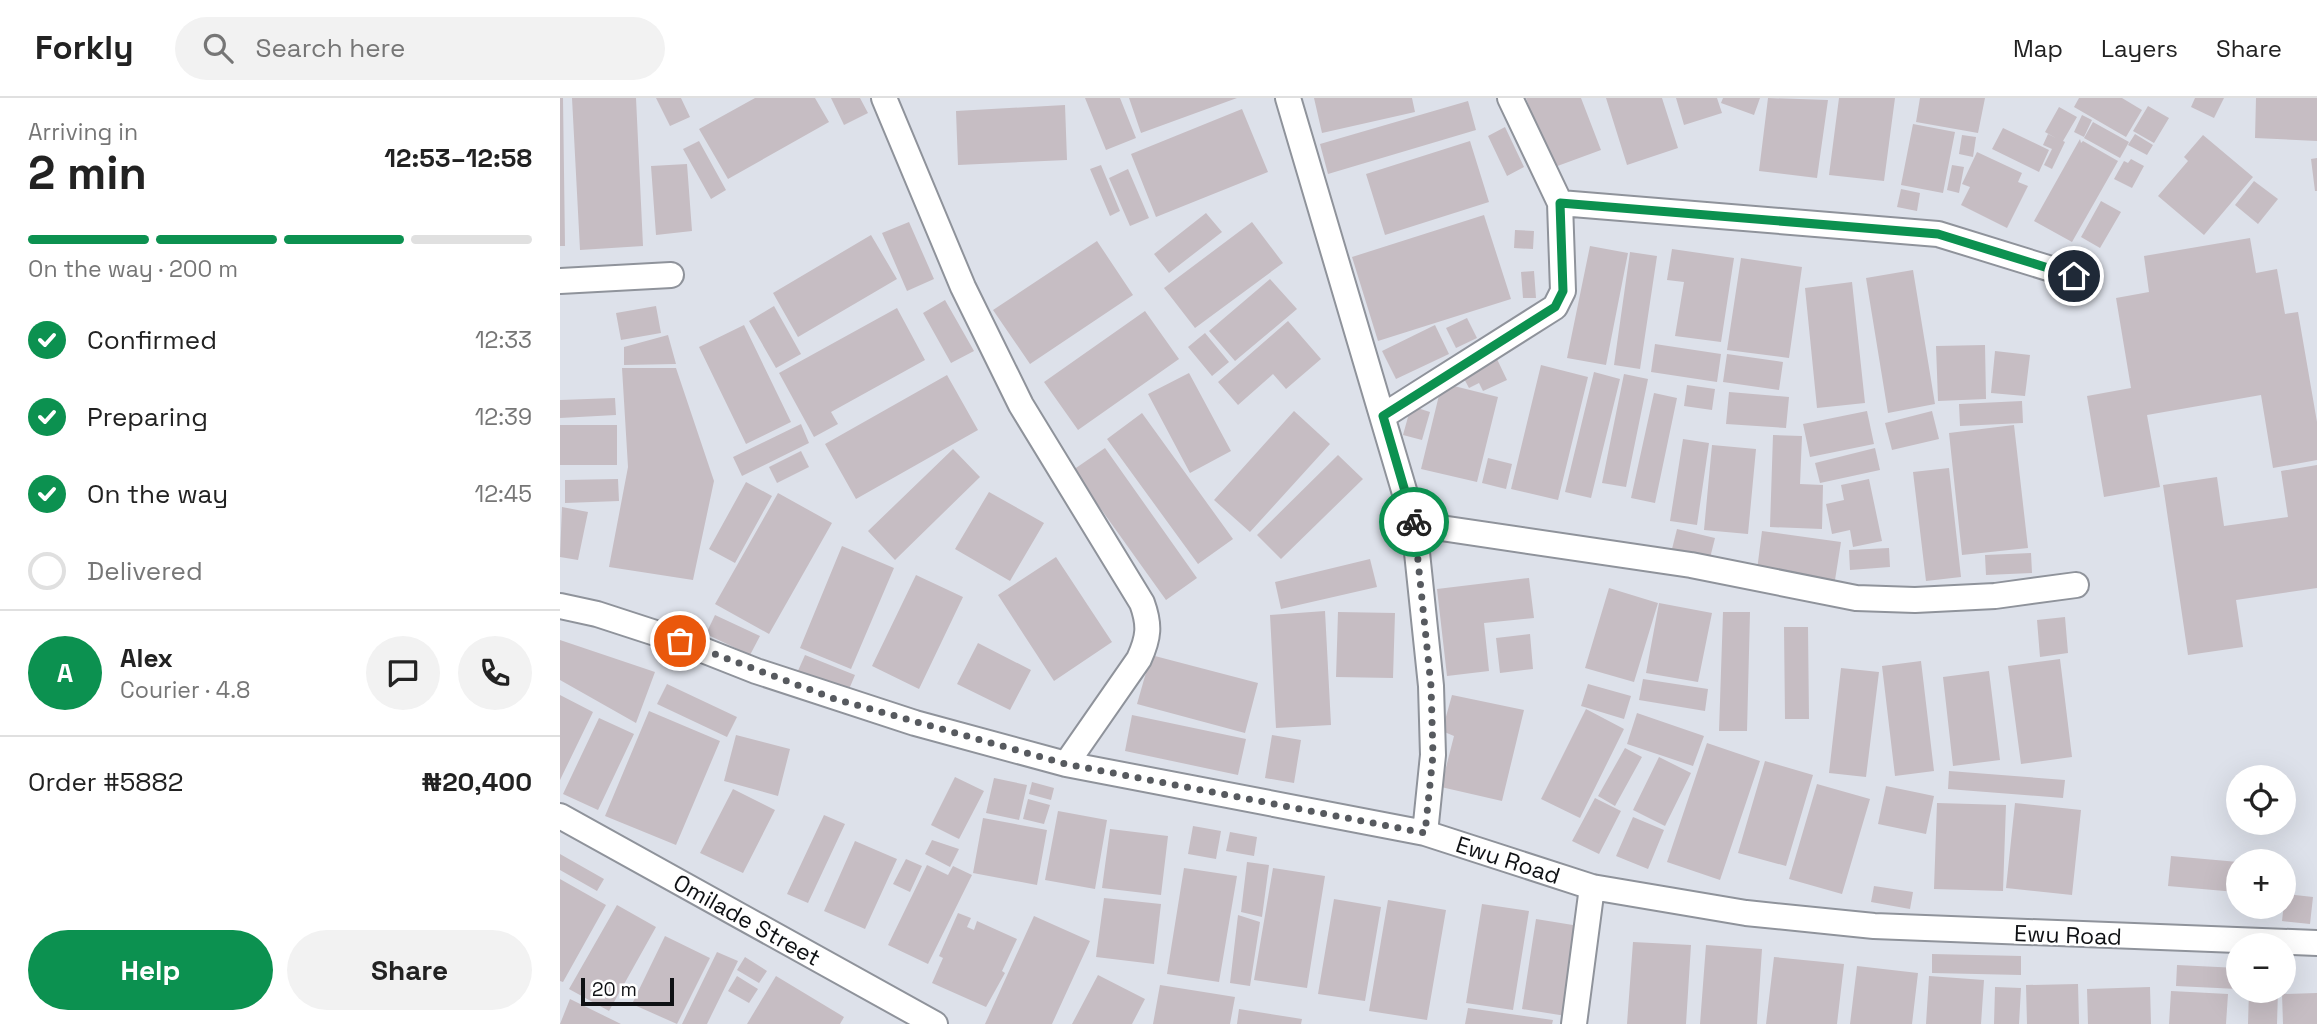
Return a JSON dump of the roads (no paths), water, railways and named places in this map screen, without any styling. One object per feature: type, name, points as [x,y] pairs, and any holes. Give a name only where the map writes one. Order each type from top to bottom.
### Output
[{"type":"street","points":[[884,98],[963,287],[1021,405],[1142,603],[1149,622],[1147,641],[1139,659],[1066,764]]},
{"type":"street","points":[[1288,98],[1414,524],[1431,686],[1433,755],[1425,833]]},
{"type":"street","points":[[1383,416],[1555,307],[1563,291],[1560,203],[1510,98]]},
{"type":"street","points":[[1560,203],[1938,234],[2074,276]]},
{"type":"street","points":[[560,281],[671,275]]},
{"type":"street","points":[[1414,524],[1691,565],[1856,598],[1914,600],[1995,596],[2076,585]]},
{"type":"street","name":"Ewu Road","points":[[560,606],[680,641],[848,703],[1066,764],[1425,833],[1592,887],[1746,913],[1874,926],[2317,943]]},
{"type":"street","name":"Omilade Street","points":[[560,816],[935,1024]]},
{"type":"street","points":[[1574,1024],[1592,887]]}]
